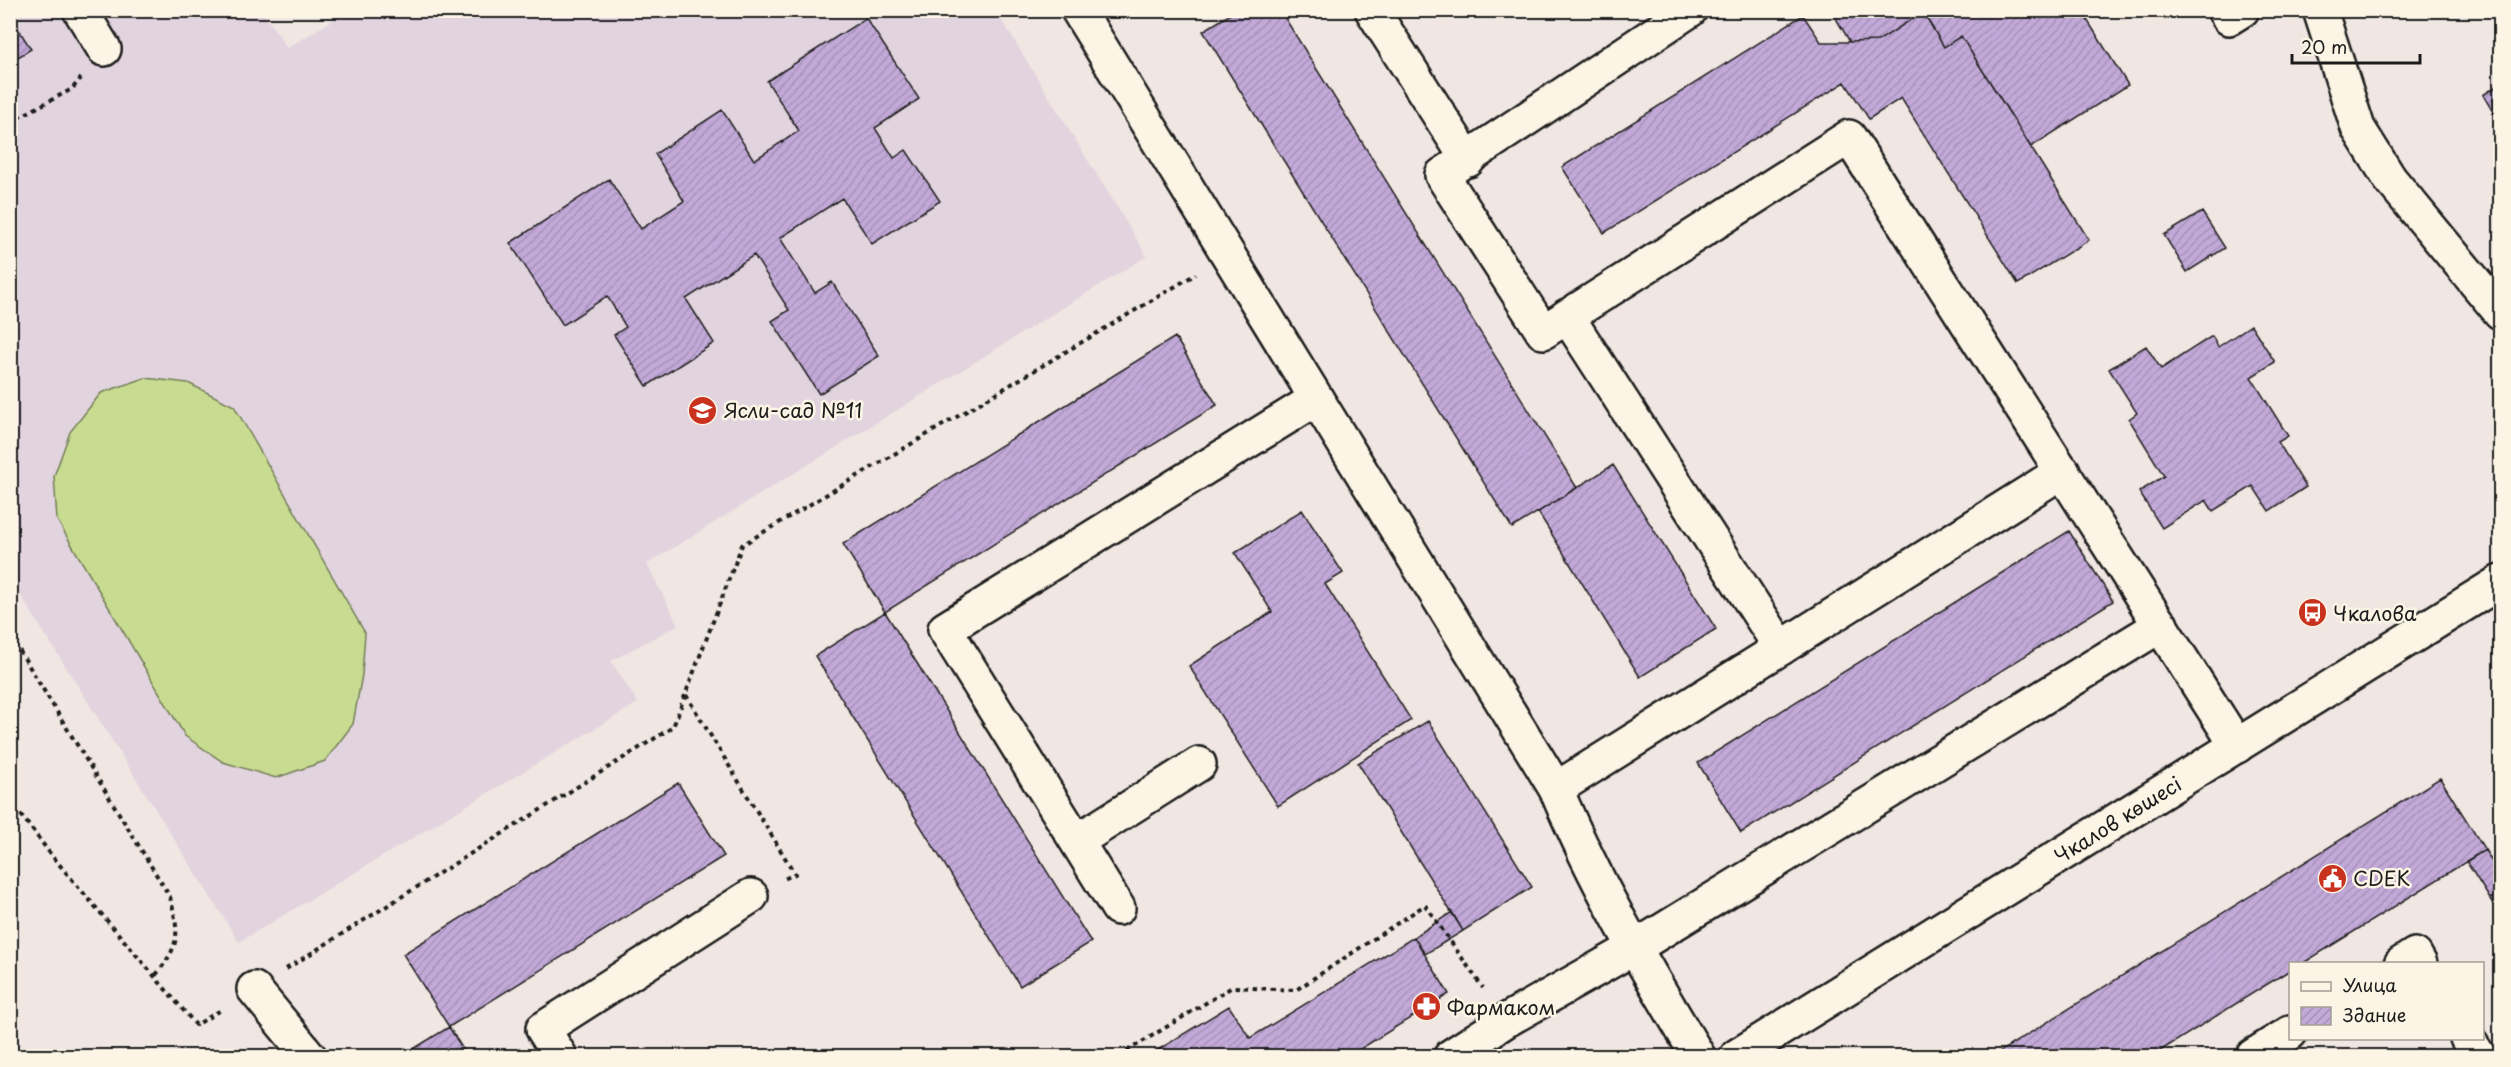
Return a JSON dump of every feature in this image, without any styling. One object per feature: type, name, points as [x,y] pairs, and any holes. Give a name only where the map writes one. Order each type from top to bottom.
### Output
[{"type":"street","points":[[80,10],[104,49]]},
{"type":"street","points":[[1372,10],[1468,160]]},
{"type":"street","points":[[1690,10],[1468,160],[1442,175],[1543,332],[1849,137],[2237,746]]},
{"type":"street","points":[[2224,10],[2229,18],[2242,10]]},
{"type":"street","points":[[2320,10],[2358,128],[2390,178],[2500,312]]},
{"type":"street","points":[[1086,13],[1228,255],[1556,789],[1577,840],[1634,948],[1698,1056]]},
{"type":"street","points":[[1567,316],[1781,648]]},
{"type":"street","points":[[1118,908],[945,629],[1316,399]]},
{"type":"street","points":[[1556,789],[2063,471]]},
{"type":"street","name":"Чкалов көшесі","points":[[1737,1056],[2500,582]]},
{"type":"street","points":[[1451,1056],[1505,1021],[1634,948],[2161,625]]},
{"type":"street","points":[[1077,841],[1199,764]]},
{"type":"street","points":[[560,1056],[543,1029],[752,896]]},
{"type":"street","points":[[2403,962],[2415,955],[2419,962]]},
{"type":"street","points":[[254,989],[309,1056]]},
{"type":"street","points":[[2253,1056],[2289,1034]]},
{"type":"street","points":[[2468,1040],[2479,1056]]},
{"type":"path","points":[[10,122],[72,89],[104,49]]},
{"type":"path","points":[[10,800],[52,856],[196,1025],[673,727],[742,545],[1228,255]]},
{"type":"path","points":[[10,635],[170,897],[178,927],[172,955],[155,976]]},
{"type":"path","points":[[686,695],[795,874],[752,896]]},
{"type":"path","points":[[1119,1056],[1232,987],[1296,990],[1425,904],[1505,1021]]},
{"type":"shaded area","points":[[11,11],[262,11],[287,48],[348,11],[996,11],[1147,256],[647,564],[678,625],[611,661],[638,703],[239,942],[11,580]]},
{"type":"green space","points":[[145,378],[188,383],[234,406],[365,633],[362,675],[353,724],[325,761],[276,778],[223,762],[185,736],[57,520],[54,476],[70,432],[101,393]]},
{"type":"building","points":[[1237,10],[1280,10],[1577,488],[1512,528],[1203,31]]},
{"type":"building","points":[[1831,10],[2081,10],[2128,85],[2031,147],[1961,36],[1944,47],[1923,12],[1878,41],[1850,42]]},
{"type":"building","points":[[1923,12],[1944,47],[1961,36],[2089,240],[2018,284],[1901,98],[1869,119],[1845,82],[1604,233],[1562,167],[1803,15],[1821,42],[1850,42],[1878,41]]},
{"type":"building","points":[[10,16],[31,49],[10,62]]},
{"type":"building","points":[[866,18],[919,99],[875,128],[894,158],[906,150],[940,201],[872,244],[842,198],[780,238],[815,293],[832,282],[879,356],[819,394],[772,321],[789,310],[754,255],[686,299],[714,343],[647,386],[614,335],[626,327],[607,296],[563,325],[510,243],[609,179],[641,229],[684,201],[655,154],[722,110],[754,160],[799,131],[767,81]]},
{"type":"building","points":[[2500,84],[2500,124],[2483,95]]},
{"type":"building","points":[[2202,212],[2225,248],[2187,272],[2164,235]]},
{"type":"building","points":[[2251,325],[2275,362],[2251,377],[2288,436],[2278,442],[2306,487],[2269,511],[2253,486],[2213,511],[2206,500],[2162,528],[2139,492],[2164,476],[2129,419],[2137,413],[2109,369],[2146,346],[2161,369],[2212,336],[2218,347]]},
{"type":"building","points":[[1175,337],[1217,405],[885,612],[843,544]]},
{"type":"building","points":[[1613,465],[1716,629],[1640,677],[1538,512]]},
{"type":"building","points":[[1302,510],[1343,573],[1325,584],[1411,720],[1278,806],[1189,666],[1272,612],[1235,553]]},
{"type":"building","points":[[2069,531],[2113,601],[1741,833],[1698,763]]},
{"type":"building","points":[[885,612],[1091,942],[1020,986],[815,656]]},
{"type":"building","points":[[1428,721],[1532,887],[1463,931],[1358,763]]},
{"type":"building","points":[[2440,778],[2485,850],[2305,962],[2289,962],[2289,971],[2152,1056],[1993,1056]]},
{"type":"building","points":[[678,783],[724,856],[449,1027],[403,954]]},
{"type":"building","points":[[2485,850],[2500,875],[2500,893],[2490,899],[2466,861]]},
{"type":"building","points":[[2500,893],[2500,915],[2490,899]]},
{"type":"building","points":[[1452,912],[1463,931],[1425,954],[1414,937]]},
{"type":"building","points":[[1414,937],[1449,994],[1349,1056],[1148,1056],[1229,1006],[1250,1038]]},
{"type":"building","points":[[449,1027],[467,1056],[402,1056]]},
{"type":"place","name":"Ясли-сад №11","points":[[703,410]]},
{"type":"place","name":"Чкалова","points":[[2312,613]]},
{"type":"place","name":"CDEK","points":[[2332,878]]},
{"type":"place","name":"Фармаком","points":[[1426,1007]]}]
